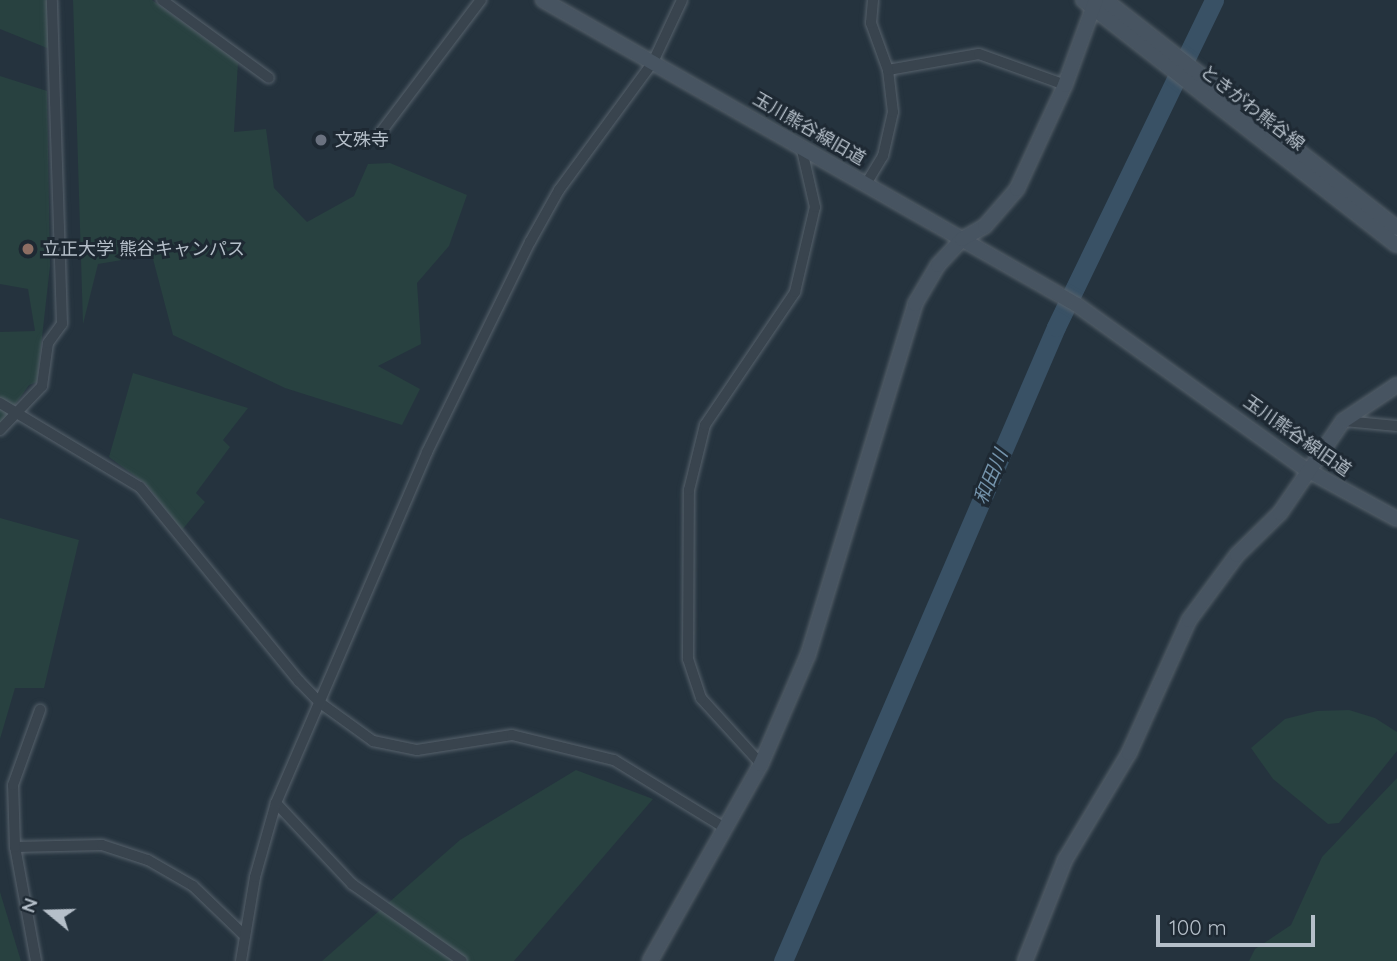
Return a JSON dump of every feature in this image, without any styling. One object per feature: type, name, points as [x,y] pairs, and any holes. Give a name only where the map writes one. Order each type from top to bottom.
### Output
[{"type":"street","points":[[0,430],[15,410],[42,386],[48,343],[62,324],[52,0]]},
{"type":"street","points":[[162,0],[269,78]]},
{"type":"street","points":[[381,132],[481,0]]},
{"type":"street","points":[[241,961],[276,803],[427,452],[530,242],[559,190],[653,62],[682,0]]},
{"type":"street","points":[[866,184],[883,156],[893,112],[888,70],[871,23],[873,0]]},
{"type":"street","name":"玉川熊谷線旧道","points":[[547,1],[1077,305],[1307,470],[1397,519]]},
{"type":"street","points":[[650,961],[761,764],[808,655],[915,303],[938,265],[962,239],[985,226],[1017,189],[1065,85],[1095,2]]},
{"type":"street","name":"ときがわ熊谷線","points":[[1095,2],[1397,228]]},
{"type":"street","points":[[888,70],[979,54],[1065,85]]},
{"type":"street","name":"ときがわ熊谷線","points":[[1214,93],[1397,245]]},
{"type":"street","points":[[761,764],[701,698],[688,659],[689,491],[705,425],[799,282],[815,207],[801,146]]},
{"type":"street","points":[[1025,961],[1065,860],[1129,753],[1189,620],[1237,555],[1280,513],[1343,421],[1397,385]]},
{"type":"street","points":[[0,403],[140,487],[319,702],[350,727],[387,745],[417,750],[448,748],[494,735],[512,735],[614,761],[725,828]]},
{"type":"street","points":[[1343,421],[1397,426]]},
{"type":"street","points":[[36,961],[15,847],[13,785],[40,710]]},
{"type":"street","points":[[276,803],[352,884],[462,961]]},
{"type":"street","points":[[15,847],[102,845],[148,860],[193,886],[245,936]]},
{"type":"green space","points":[[0,0],[51,0],[52,50],[0,29]]},
{"type":"green space","points":[[73,0],[152,0],[238,62],[234,132],[266,129],[274,188],[307,222],[354,196],[368,164],[390,163],[467,195],[449,246],[417,283],[421,344],[378,366],[420,389],[402,425],[285,388],[173,335],[152,255],[98,264],[83,324]]},
{"type":"green space","points":[[0,76],[47,91],[50,266],[37,382],[29,385],[0,426],[0,332],[35,331],[28,289],[0,284]]},
{"type":"green space","points":[[133,373],[248,408],[223,440],[230,447],[196,493],[205,502],[182,530],[146,484],[109,457]]},
{"type":"green space","points":[[0,518],[79,540],[44,688],[15,688],[0,739]]},
{"type":"green space","points":[[1349,710],[1375,718],[1397,732],[1397,751],[1339,823],[1328,824],[1273,779],[1251,748],[1285,719],[1317,711]]},
{"type":"green space","points":[[576,770],[653,799],[514,961],[322,961],[460,840]]},
{"type":"green space","points":[[1397,778],[1397,961],[1249,961],[1255,949],[1291,925],[1322,857]]},
{"type":"green space","points":[[0,892],[21,961],[0,961]]},
{"type":"waterway","name":"和田川","points":[[783,961],[1056,327],[1214,0]]},
{"type":"place","name":"文殊寺","points":[[321,140]]},
{"type":"place","name":"立正大学 熊谷キャンパス","points":[[28,249]]}]
